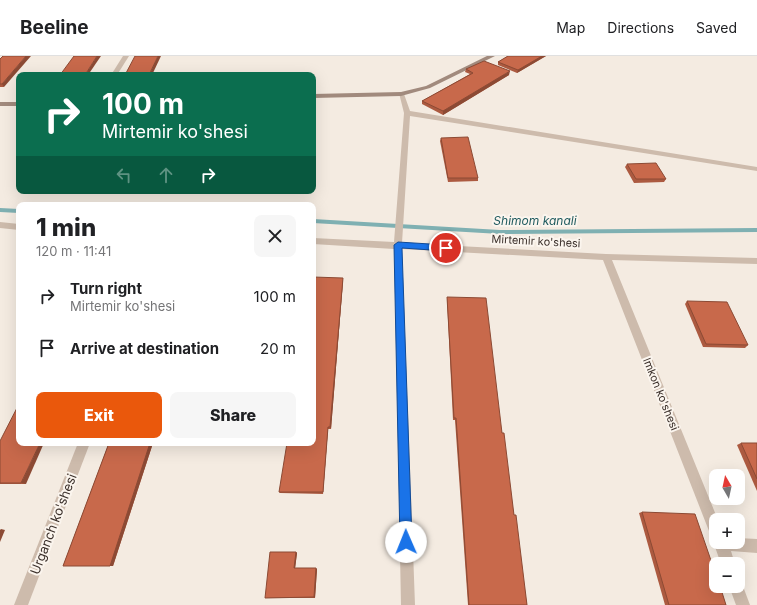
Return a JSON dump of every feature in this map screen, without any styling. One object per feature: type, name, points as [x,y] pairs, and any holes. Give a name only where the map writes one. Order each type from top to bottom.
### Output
[{"type":"main road","points":[[316,96],[402,94],[428,87],[492,56]]},
{"type":"main road","points":[[0,104],[16,104]]},
{"type":"street","points":[[116,72],[126,56]]},
{"type":"street","points":[[402,94],[407,113],[398,245],[408,605]]},
{"type":"street","points":[[407,113],[757,169]]},
{"type":"street","points":[[0,225],[16,226]]},
{"type":"street","name":"Mirtemir ko'shesi","points":[[316,241],[606,257],[757,261]]},
{"type":"street","name":"Imkon ko'shesi","points":[[606,257],[709,514]]},
{"type":"street","name":"Urganch ko'shesi","points":[[21,605],[83,446]]},
{"type":"street","points":[[745,545],[757,546]]},
{"type":"street","points":[[739,593],[743,605]]},
{"type":"building","points":[[3,56],[26,56],[2,84],[0,84],[0,59]]},
{"type":"building","points":[[74,56],[97,56],[87,72],[62,72]]},
{"type":"building","points":[[135,56],[158,56],[150,72],[127,72]]},
{"type":"building","points":[[508,56],[542,56],[518,70],[498,62]]},
{"type":"building","points":[[484,61],[510,71],[443,111],[422,101],[473,73],[466,69]]},
{"type":"building","points":[[468,137],[478,178],[448,178],[441,138]]},
{"type":"building","points":[[656,163],[666,179],[636,179],[627,164]]},
{"type":"building","points":[[316,277],[343,278],[323,492],[279,492],[287,446],[316,446]]},
{"type":"building","points":[[447,297],[486,298],[502,433],[504,433],[514,515],[516,515],[527,605],[469,605],[456,418],[454,418]]},
{"type":"building","points":[[687,301],[727,302],[748,345],[706,344]]},
{"type":"building","points":[[16,410],[16,446],[39,446],[21,483],[0,483],[0,441]]},
{"type":"building","points":[[741,443],[757,443],[757,479]]},
{"type":"building","points":[[108,446],[149,446],[110,566],[63,566]]},
{"type":"building","points":[[642,512],[695,514],[710,557],[709,593],[722,593],[726,605],[669,605]]},
{"type":"building","points":[[270,552],[296,552],[294,568],[316,568],[314,597],[265,598]]},
{"type":"waterway","name":"Shimom kanali","points":[[0,210],[16,211]]},
{"type":"waterway","name":"Shimom kanali","points":[[316,221],[500,232],[757,230]]},
{"type":"route","points":[[406,542],[398,245],[446,248]]}]
